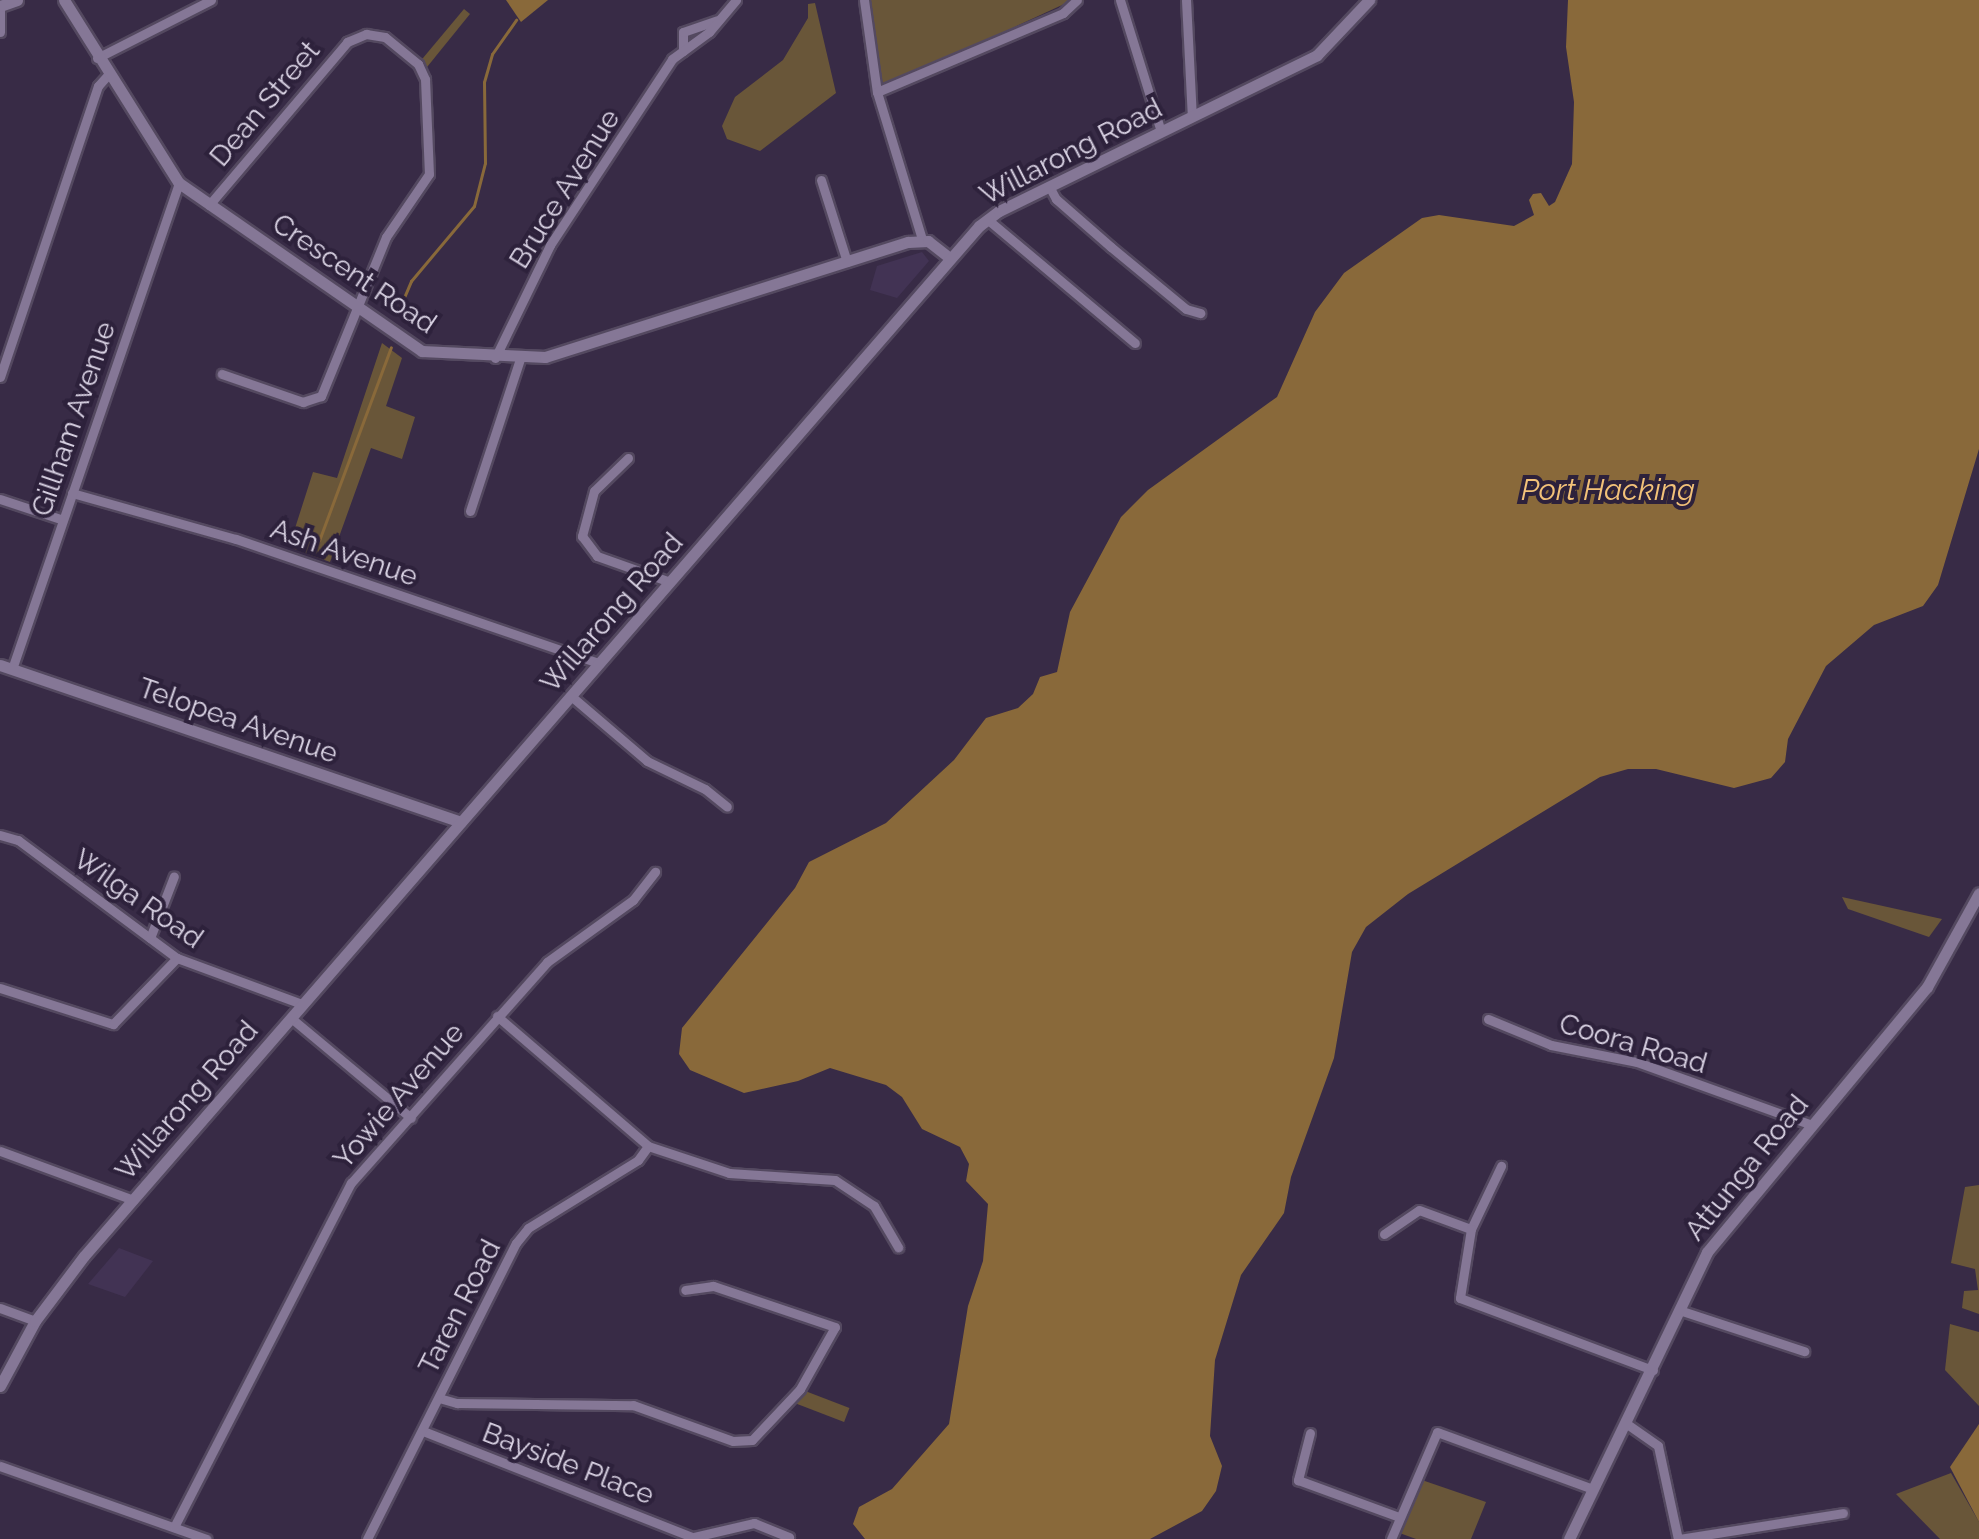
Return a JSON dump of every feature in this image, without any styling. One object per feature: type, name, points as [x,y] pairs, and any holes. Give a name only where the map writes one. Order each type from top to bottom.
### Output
[{"type":"street","points":[[0,32],[0,7],[17,0]]},
{"type":"street","name":"Crescent Road","points":[[64,0],[97,58],[179,183],[356,309],[422,351],[495,358],[545,357],[922,239]]},
{"type":"street","points":[[97,58],[211,0]]},
{"type":"street","name":"Bruce Avenue","points":[[495,358],[550,245],[672,59],[736,0]]},
{"type":"street","points":[[864,0],[877,92],[922,239],[950,258]]},
{"type":"street","points":[[877,92],[1063,13],[1077,0]]},
{"type":"street","points":[[1120,0],[1161,132]]},
{"type":"street","points":[[1186,0],[1192,117]]},
{"type":"street","name":"Willarong Road","points":[[0,1386],[35,1321],[133,1200],[987,219],[1317,55],[1369,0]]},
{"type":"street","name":"Bruce Avenue","points":[[683,51],[683,32],[720,18]]},
{"type":"street","name":"Dean Street","points":[[209,205],[347,42],[366,34],[395,43],[423,72],[429,174],[394,222],[316,400],[303,402],[222,374]]},
{"type":"street","points":[[0,377],[98,86],[108,75]]},
{"type":"street","points":[[821,180],[847,262]]},
{"type":"street","name":"Gillham Avenue","points":[[6,667],[63,520],[179,183]]},
{"type":"street","points":[[1049,186],[1056,199],[1111,247],[1186,309],[1200,313]]},
{"type":"street","points":[[987,219],[1135,343]]},
{"type":"street","points":[[470,511],[520,359]]},
{"type":"street","points":[[628,458],[594,491],[582,536],[597,556],[670,582]]},
{"type":"street","name":"Ash Avenue","points":[[72,493],[236,539],[599,663]]},
{"type":"street","points":[[0,499],[63,520]]},
{"type":"street","name":"Telopea Avenue","points":[[6,667],[461,822]]},
{"type":"street","points":[[571,696],[647,761],[705,789],[727,807]]},
{"type":"street","name":"Wilga Road","points":[[0,835],[18,840],[177,958],[302,1004]]},
{"type":"street","name":"Yowie Avenue","points":[[174,1527],[345,1193],[497,1016],[554,955],[633,900],[655,872]]},
{"type":"street","points":[[150,938],[174,876]]},
{"type":"street","name":"Attunga Road","points":[[1569,1539],[1653,1370],[1679,1310],[1727,1223],[1927,987],[1979,893]]},
{"type":"street","points":[[0,988],[113,1024],[177,958]]},
{"type":"street","points":[[497,1016],[648,1146],[729,1173],[835,1180],[874,1206],[898,1247]]},
{"type":"street","points":[[291,1018],[411,1118]]},
{"type":"street","name":"Coora Road","points":[[1488,1019],[1551,1045],[1637,1062],[1812,1125]]},
{"type":"street","name":"Taren Road","points":[[367,1539],[522,1235],[638,1160],[648,1146]]},
{"type":"street","points":[[0,1151],[133,1200]]},
{"type":"street","points":[[1501,1166],[1471,1229],[1460,1298],[1653,1370]]},
{"type":"street","points":[[1384,1234],[1419,1210],[1471,1229]]},
{"type":"street","points":[[439,1398],[457,1403],[633,1405],[733,1441],[752,1440],[800,1389],[835,1327],[713,1286],[685,1290]]},
{"type":"street","points":[[0,1308],[35,1321]]},
{"type":"street","points":[[1679,1310],[1804,1351]]},
{"type":"street","points":[[1627,1424],[1658,1446],[1678,1539],[1843,1513]]},
{"type":"street","name":"Bayside Place","points":[[423,1431],[696,1538]]},
{"type":"street","points":[[1391,1539],[1437,1432],[1593,1489]]},
{"type":"street","points":[[1310,1433],[1298,1480],[1399,1517]]},
{"type":"street","points":[[0,1466],[206,1539]]},
{"type":"street","points":[[696,1538],[754,1523],[789,1537]]},
{"type":"shaded area","points":[[869,0],[1073,0],[887,86],[879,79]]},
{"type":"shaded area","points":[[815,3],[836,93],[760,151],[727,139],[722,126],[735,97],[783,60],[808,18],[808,4]]},
{"type":"shaded area","points":[[464,9],[470,14],[423,72],[418,64]]},
{"type":"shaded area","points":[[922,252],[929,261],[897,298],[870,290],[877,266]]},
{"type":"shaded area","points":[[382,343],[402,358],[386,406],[415,417],[402,459],[371,448],[330,562],[289,547],[313,472],[337,478]]},
{"type":"shaded area","points":[[1842,897],[1942,919],[1929,937],[1848,909]]},
{"type":"shaded area","points":[[1979,1185],[1979,1314],[1962,1308],[1964,1291],[1978,1290],[1975,1269],[1951,1263],[1965,1187]]},
{"type":"shaded area","points":[[119,1248],[153,1261],[125,1297],[88,1284]]},
{"type":"shaded area","points":[[1950,1324],[1979,1332],[1979,1406],[1945,1370]]},
{"type":"shaded area","points":[[800,1389],[849,1408],[844,1422],[795,1403]]},
{"type":"shaded area","points":[[1951,1473],[1979,1522],[1979,1539],[1940,1539],[1896,1494]]},
{"type":"shaded area","points":[[1416,1478],[1486,1502],[1471,1539],[1416,1539],[1394,1531]]},
{"type":"water","points":[[506,0],[548,0],[521,22]]},
{"type":"water","name":"Port Hacking","points":[[1568,0],[1979,0],[1979,449],[1938,585],[1923,606],[1874,625],[1826,666],[1788,739],[1785,762],[1771,778],[1734,788],[1656,769],[1628,769],[1600,777],[1408,894],[1366,927],[1352,952],[1334,1058],[1291,1177],[1284,1213],[1241,1275],[1215,1360],[1210,1436],[1222,1466],[1216,1491],[1202,1511],[1150,1539],[865,1539],[853,1524],[859,1507],[892,1489],[949,1424],[968,1306],[983,1261],[988,1204],[966,1181],[969,1164],[960,1147],[922,1129],[902,1097],[886,1085],[830,1068],[798,1081],[744,1093],[690,1070],[679,1054],[682,1028],[795,888],[809,862],[886,823],[954,760],[986,718],[1018,708],[1033,694],[1040,677],[1057,672],[1070,612],[1121,517],[1148,490],[1277,397],[1315,312],[1344,273],[1422,218],[1439,215],[1514,226],[1534,215],[1529,200],[1533,194],[1541,193],[1549,206],[1555,202],[1572,164],[1574,102],[1566,47]]},
{"type":"water","points":[[1979,1424],[1979,1522],[1950,1467]]},
{"type":"waterway","points":[[397,314],[411,281],[474,206],[485,163],[484,82],[492,54],[516,20]]},
{"type":"waterway","points":[[317,546],[391,347]]}]
